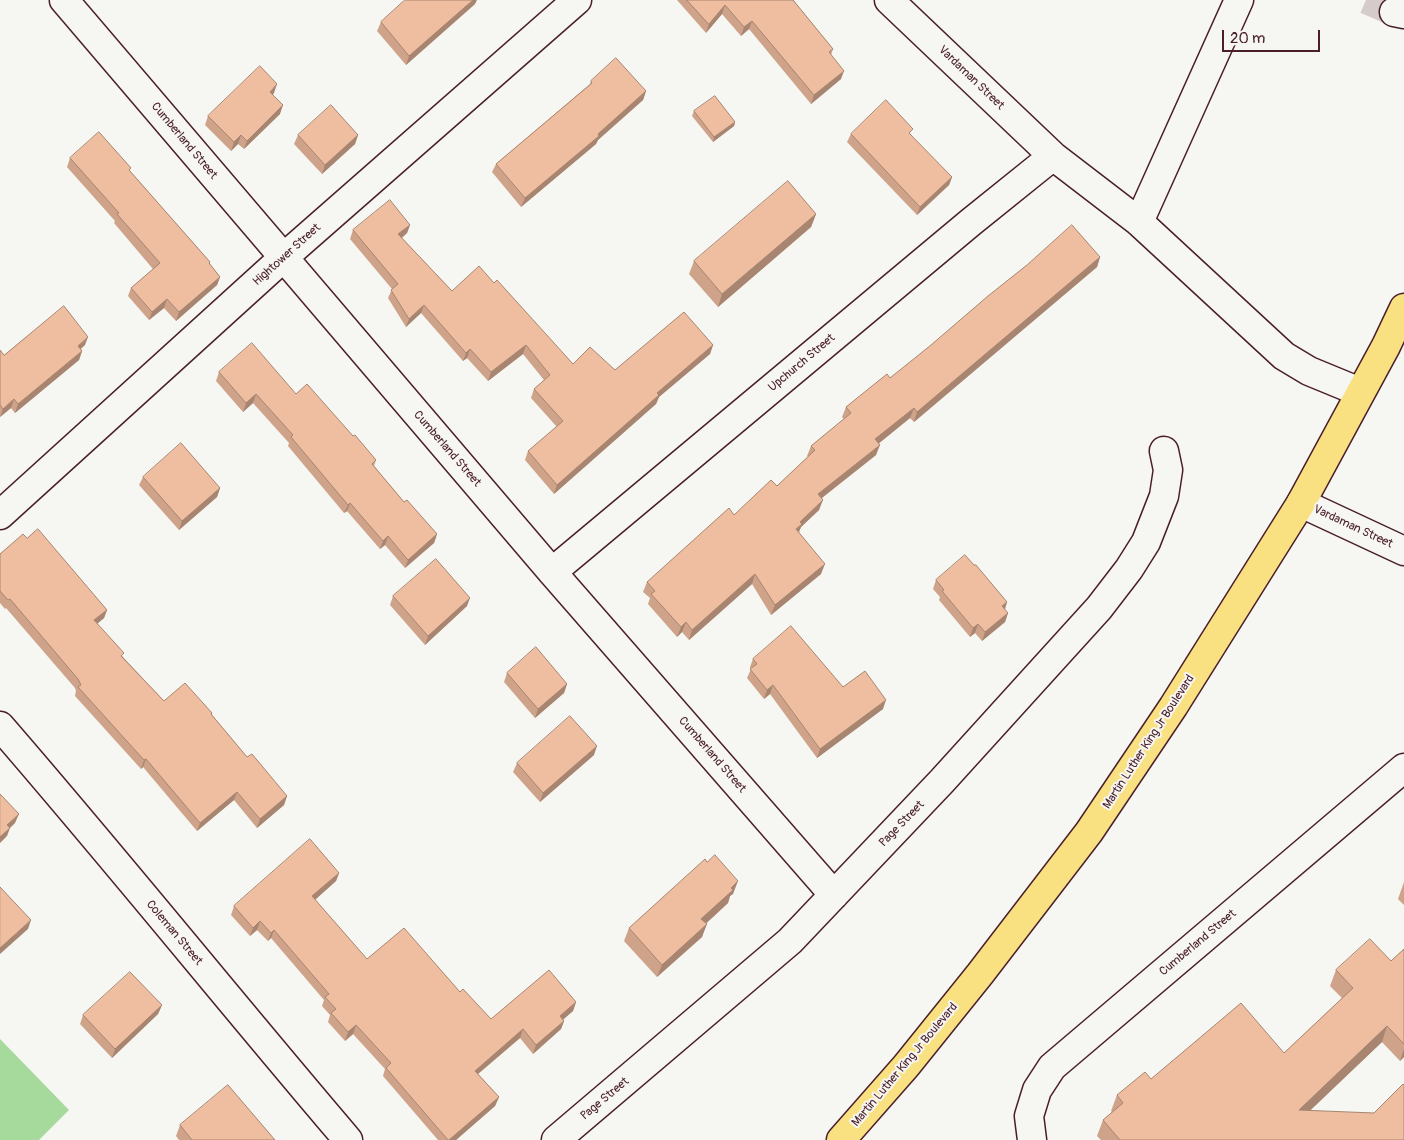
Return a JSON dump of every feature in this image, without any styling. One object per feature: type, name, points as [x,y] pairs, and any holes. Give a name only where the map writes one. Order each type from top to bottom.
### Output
[{"type":"main road","name":"Martin Luther King Jr Boulevard","points":[[841,1140],[906,1066],[980,974],[1089,832],[1173,707],[1301,503],[1404,308]]},
{"type":"street","name":"Cumberland Street","points":[[64,0],[552,572],[834,895]]},
{"type":"street","name":"Hightower Street","points":[[0,514],[283,258],[577,0]]},
{"type":"street","name":"Vardaman Street","points":[[889,0],[1053,156],[1138,222],[1284,356],[1309,371],[1360,392]]},
{"type":"street","points":[[1138,222],[1239,0]]},
{"type":"street","name":"Upchurch Street","points":[[552,572],[971,222],[1053,156]]},
{"type":"street","name":"Page Street","points":[[556,1140],[790,942],[949,774],[1099,608],[1129,569],[1146,542],[1164,496],[1168,470],[1164,450]]},
{"type":"street","name":"Vardaman Street","points":[[1301,503],[1404,551]]},
{"type":"street","name":"Coleman Street","points":[[0,726],[69,805],[179,940],[348,1140]]},
{"type":"street","name":"Cumberland Street","points":[[1032,1140],[1029,1116],[1037,1090],[1052,1067],[1404,768]]},
{"type":"green space","points":[[0,1039],[69,1110],[39,1140],[0,1140]]},
{"type":"building","points":[[405,0],[473,0],[409,56],[381,22]]},
{"type":"building","points":[[687,0],[793,0],[833,49],[829,52],[844,71],[814,95],[752,21],[744,27],[725,5],[709,24]]},
{"type":"building","points":[[616,58],[646,91],[598,134],[599,136],[525,198],[496,164],[592,83],[591,81]]},
{"type":"building","points":[[260,66],[277,84],[270,92],[283,105],[247,141],[241,135],[234,142],[208,116]]},
{"type":"building","points":[[715,96],[735,122],[714,137],[694,111]]},
{"type":"building","points":[[886,100],[913,129],[909,133],[952,177],[920,207],[851,134]]},
{"type":"building","points":[[331,105],[358,135],[325,165],[298,135]]},
{"type":"building","points":[[99,132],[131,168],[129,170],[210,262],[220,277],[179,312],[167,299],[152,312],[131,288],[160,263],[70,158]]},
{"type":"building","points":[[788,181],[816,214],[722,294],[694,261]]},
{"type":"building","points":[[390,200],[410,225],[398,234],[452,291],[479,266],[494,283],[497,280],[573,364],[590,347],[615,370],[684,312],[713,345],[657,393],[659,395],[557,485],[528,451],[563,421],[534,389],[550,375],[526,345],[491,372],[470,349],[466,353],[424,305],[409,319],[391,290],[398,284],[353,230]]},
{"type":"building","points":[[1072,225],[1100,257],[917,412],[914,408],[875,439],[880,445],[818,494],[823,500],[800,522],[802,524],[796,529],[825,564],[775,605],[755,574],[692,630],[686,622],[681,627],[651,594],[655,591],[647,582],[729,508],[734,515],[771,480],[777,486],[815,450],[811,446],[851,413],[846,407],[887,374],[890,378],[931,345]]},
{"type":"building","points":[[64,306],[88,337],[78,346],[82,351],[18,404],[14,399],[3,409],[0,405],[0,350],[4,355]]},
{"type":"building","points":[[252,343],[296,394],[307,384],[376,460],[372,464],[404,502],[407,500],[437,534],[408,560],[388,536],[383,541],[350,503],[348,505],[291,437],[293,435],[256,394],[246,403],[219,372]]},
{"type":"building","points":[[181,443],[220,488],[182,521],[143,477]]},
{"type":"building","points":[[38,529],[107,610],[94,620],[124,653],[121,656],[164,701],[185,683],[247,757],[252,754],[287,796],[260,819],[237,792],[200,823],[146,759],[144,760],[78,687],[81,685],[78,679],[10,599],[8,600],[0,591],[0,554],[23,534],[27,538]]},
{"type":"building","points":[[965,555],[976,565],[1007,602],[1002,606],[1008,613],[985,632],[978,624],[973,628],[942,591],[944,590],[936,580]]},
{"type":"building","points":[[436,559],[470,598],[428,636],[393,596]]},
{"type":"building","points":[[791,626],[843,687],[865,671],[886,700],[820,749],[773,685],[767,690],[750,669],[757,664],[753,659]]},
{"type":"building","points":[[536,647],[567,684],[538,709],[507,673]]},
{"type":"building","points":[[570,716],[597,746],[543,793],[517,763]]},
{"type":"building","points":[[0,794],[19,814],[7,825],[10,828],[0,837]]},
{"type":"building","points":[[310,839],[339,873],[312,896],[367,959],[404,928],[460,992],[463,989],[491,1019],[549,970],[576,1002],[560,1016],[564,1021],[536,1045],[523,1029],[475,1071],[499,1097],[449,1140],[386,1068],[391,1063],[356,1025],[348,1032],[331,1013],[336,1009],[325,997],[329,994],[274,930],[271,933],[260,921],[253,928],[234,906]]},
{"type":"building","points":[[715,855],[738,881],[731,888],[733,890],[701,919],[707,924],[662,965],[629,928],[705,859],[707,862]]},
{"type":"building","points":[[0,887],[31,920],[0,948]]},
{"type":"building","points":[[1370,939],[1391,961],[1404,949],[1404,1044],[1387,1026],[1299,1110],[1374,1113],[1403,1084],[1404,1140],[1120,1140],[1103,1120],[1123,1103],[1117,1095],[1145,1072],[1151,1079],[1241,1003],[1284,1053],[1353,988],[1336,970]]},
{"type":"building","points":[[130,972],[162,1005],[115,1049],[83,1015]]},
{"type":"building","points":[[228,1085],[275,1140],[192,1140],[180,1125]]},
{"type":"tunnel","points":[[1366,0],[1394,12]]}]
